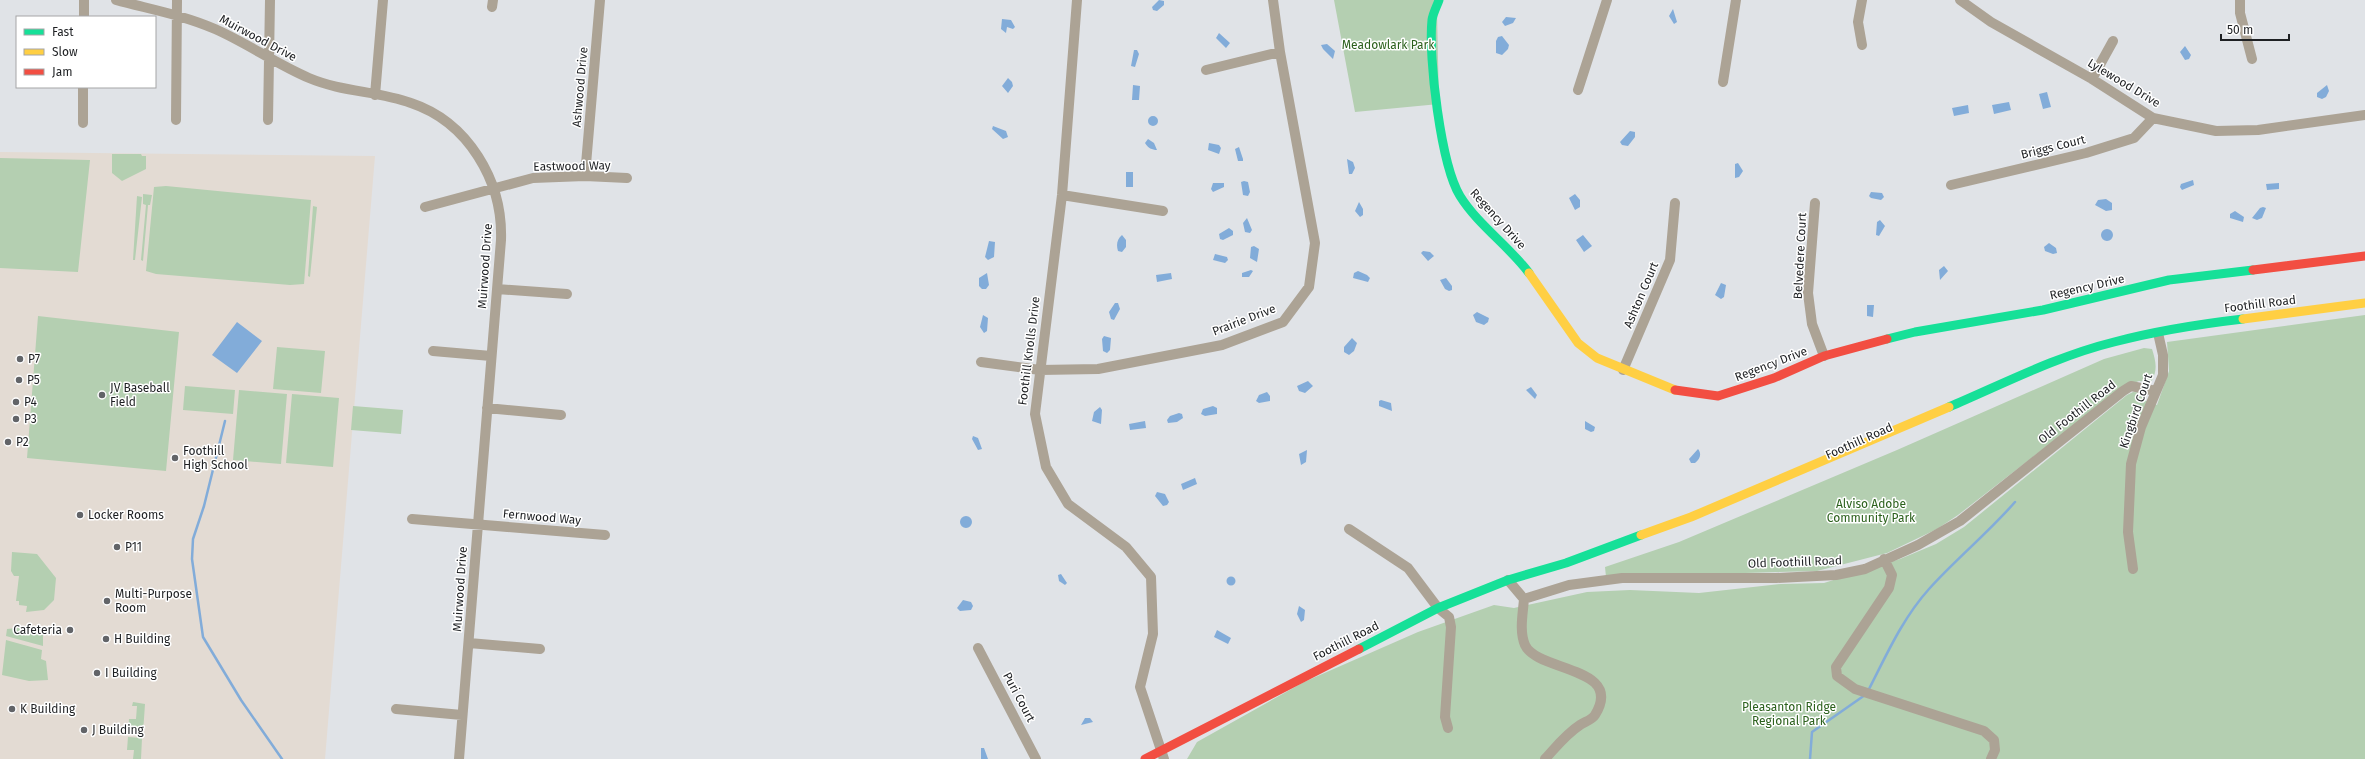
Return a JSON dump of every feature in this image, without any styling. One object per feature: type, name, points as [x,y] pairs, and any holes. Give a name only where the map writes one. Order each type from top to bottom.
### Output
[{"type":"main road","name":"Regency Drive","points":[[1439,0],[1432,18],[1431,45],[1441,131],[1448,165],[1460,196],[1488,228],[1518,258],[1578,343],[1598,358],[1623,370],[1673,390],[1718,396],[1774,378],[1824,356],[1915,332],[2043,310],[2169,280],[2365,256]]},
{"type":"main road","name":"Foothill Road","points":[[1145,759],[1162,755],[1438,608],[1508,580],[1566,563],[1609,555],[1688,527],[2062,367],[2158,332],[2202,324],[2365,303]]},
{"type":"street","points":[[84,0],[84,16]]},
{"type":"street","name":"Muirwood Drive","points":[[116,0],[177,16],[214,29],[295,72],[327,85],[411,103],[449,123],[469,143],[482,161],[494,189],[502,224],[459,759]]},
{"type":"street","points":[[176,120],[177,0]]},
{"type":"street","points":[[268,120],[270,0]]},
{"type":"street","points":[[375,95],[383,0]]},
{"type":"street","name":"Ashwood Drive","points":[[585,176],[600,0]]},
{"type":"street","name":"Foothill Knolls Drive","points":[[1077,0],[1062,196],[1035,414],[1046,467],[1068,504],[1126,547],[1151,577],[1153,634],[1140,687],[1162,755]]},
{"type":"street","name":"Prairie Drive","points":[[981,362],[1040,370],[1098,369],[1222,345],[1282,322],[1309,287],[1315,243],[1280,52],[1273,0]]},
{"type":"street","points":[[1578,90],[1606,0]]},
{"type":"street","points":[[1723,82],[1736,0]]},
{"type":"street","points":[[1862,0],[1858,22],[1862,45]]},
{"type":"street","name":"Lylewood Drive","points":[[1960,0],[1991,22],[2092,79],[2153,118],[2216,131],[2258,130],[2365,115]]},
{"type":"street","points":[[2240,0],[2240,13],[2252,59]]},
{"type":"street","points":[[2092,79],[2114,41]]},
{"type":"street","points":[[1206,70],[1280,52]]},
{"type":"street","points":[[83,88],[83,123]]},
{"type":"street","name":"Briggs Court","points":[[1951,185],[2086,153],[2134,138],[2153,118]]},
{"type":"street","name":"Eastwood Way","points":[[425,207],[533,178],[585,176],[627,178]]},
{"type":"street","points":[[1062,196],[1163,211]]},
{"type":"street","name":"Ashton Court","points":[[1623,370],[1670,260],[1675,203]]},
{"type":"street","name":"Belvedere Court","points":[[1815,203],[1808,293],[1812,324],[1824,356]]},
{"type":"street","points":[[497,289],[567,294]]},
{"type":"street","name":"Kingbird Court","points":[[2133,569],[2128,532],[2131,464],[2141,427],[2163,375],[2164,363],[2158,332]]},
{"type":"street","points":[[433,351],[491,356]]},
{"type":"street","name":"Old Foothill Road","points":[[1524,599],[1569,585],[1622,578],[1776,578],[1836,575],[1864,569],[1918,545],[1960,521],[2131,386],[2156,391]]},
{"type":"street","points":[[487,408],[560,415]]},
{"type":"street","name":"Fernwood Way","points":[[412,519],[605,535]]},
{"type":"street","points":[[1349,529],[1408,568],[1438,608],[1449,617],[1451,627],[1446,717],[1448,728]]},
{"type":"street","points":[[1884,559],[1892,575],[1889,588],[1836,667],[1837,676],[1855,689],[1984,731],[1994,740],[1995,750],[1991,759]]},
{"type":"street","points":[[1508,580],[1524,599],[1522,626],[1525,645],[1535,656],[1582,674],[1596,684],[1601,694],[1600,706],[1594,718],[1580,725],[1562,740],[1545,759]]},
{"type":"street","points":[[469,643],[540,649]]},
{"type":"street","name":"Puri Court","points":[[978,648],[1036,759]]},
{"type":"street","points":[[396,710],[462,715]]},
{"type":"shaded area","name":"Foothill High School","points":[[0,152],[375,156],[325,759],[0,759]]},
{"type":"green space","name":"Meadowlark Park","points":[[1334,0],[1441,0],[1437,12],[1439,104],[1355,112]]},
{"type":"green space","points":[[112,154],[141,154],[142,156],[146,156],[146,169],[122,181],[112,173]]},
{"type":"green space","points":[[0,158],[90,160],[78,272],[0,268]]},
{"type":"green space","points":[[166,186],[311,200],[304,284],[290,285],[156,274],[146,271],[154,187]]},
{"type":"green space","points":[[143,194],[152,195],[150,205],[148,205],[143,261],[141,260],[146,205],[143,204]]},
{"type":"green space","points":[[137,196],[142,197],[135,260],[133,260]]},
{"type":"green space","points":[[313,206],[317,207],[310,277],[308,276]]},
{"type":"green space","name":"Pleasanton Ridge Regional Park","points":[[2365,315],[2365,759],[1187,759],[1197,742],[1304,682],[1418,632],[1494,605],[1514,608],[1587,592],[1630,590],[1699,593],[1781,584],[1824,583],[1900,559],[1936,544],[1964,527],[2127,395],[2133,392],[2145,393],[2144,400],[2157,405],[2169,371],[2167,342]]},
{"type":"green space","name":"JV Baseball Field","points":[[38,316],[179,332],[166,471],[27,458]]},
{"type":"green space","points":[[277,347],[325,351],[321,393],[273,389]]},
{"type":"green space","name":"Alviso Adobe Community Park","points":[[2144,348],[2152,349],[2155,358],[2155,374],[2151,382],[2139,381],[2123,387],[1958,515],[1937,529],[1887,553],[1817,571],[1606,577],[1605,567],[1679,542],[1897,450],[2104,359]]},
{"type":"green space","points":[[185,386],[235,390],[233,414],[183,410]]},
{"type":"green space","points":[[239,390],[287,394],[281,464],[233,460]]},
{"type":"green space","points":[[292,394],[339,398],[333,467],[286,463]]},
{"type":"green space","points":[[353,406],[403,410],[401,434],[351,430]]},
{"type":"green space","points":[[12,552],[37,554],[56,578],[54,600],[44,610],[26,612],[27,606],[19,605],[19,601],[16,601],[19,576],[14,576],[11,571]]},
{"type":"green space","points":[[36,626],[43,627],[43,646],[6,636],[7,629]]},
{"type":"green space","points":[[6,640],[42,650],[41,659],[46,661],[48,680],[29,681],[2,675]]},
{"type":"green space","points":[[133,702],[145,704],[143,733],[128,732],[129,719],[136,719],[137,706],[132,706]]},
{"type":"green space","points":[[128,737],[142,738],[141,759],[133,759],[134,750],[127,750]]},
{"type":"water","points":[[1159,0],[1164,1],[1164,5],[1157,11],[1153,10],[1152,7]]},
{"type":"water","points":[[1673,9],[1677,22],[1674,24],[1669,16]]},
{"type":"water","points":[[1506,17],[1516,18],[1513,23],[1505,26],[1502,22]]},
{"type":"water","points":[[1002,19],[1011,20],[1015,27],[1013,29],[1007,27],[1006,33],[1001,29]]},
{"type":"water","points":[[1219,33],[1230,43],[1226,48],[1216,38]]},
{"type":"water","points":[[1502,36],[1509,45],[1508,49],[1502,55],[1496,53],[1496,41],[1498,37]]},
{"type":"water","points":[[1327,44],[1335,51],[1333,59],[1321,45]]},
{"type":"water","points":[[2185,46],[2191,55],[2189,59],[2185,60],[2180,52]]},
{"type":"water","points":[[1134,50],[1137,50],[1139,54],[1135,67],[1131,66]]},
{"type":"water","points":[[1008,78],[1012,82],[1013,86],[1008,93],[1002,86]]},
{"type":"water","points":[[1133,85],[1140,86],[1139,100],[1132,100]]},
{"type":"water","points":[[2327,85],[2329,91],[2326,97],[2322,99],[2317,97],[2317,93]]},
{"type":"water","points":[[2047,92],[2051,107],[2043,109],[2039,94]]},
{"type":"water","points":[[2009,102],[2011,110],[1994,114],[1992,105]]},
{"type":"water","points":[[1968,105],[1969,113],[1954,116],[1952,108]]},
{"type":"water","points":[[1151,116],[1155,116],[1157,117],[1157,125],[1151,126],[1148,123],[1148,119]]},
{"type":"water","points":[[993,126],[1006,131],[1008,137],[1003,139],[992,129]]},
{"type":"water","points":[[1630,131],[1635,132],[1635,137],[1628,146],[1622,145],[1620,142]]},
{"type":"water","points":[[1148,139],[1154,143],[1157,150],[1153,150],[1146,145],[1145,143]]},
{"type":"water","points":[[1209,143],[1219,145],[1221,148],[1219,154],[1208,150]]},
{"type":"water","points":[[1239,147],[1243,161],[1238,161],[1235,149]]},
{"type":"water","points":[[1347,159],[1353,162],[1355,168],[1352,174],[1349,174]]},
{"type":"water","points":[[1738,163],[1743,171],[1739,177],[1735,178],[1735,164]]},
{"type":"water","points":[[1126,172],[1133,172],[1133,187],[1126,187]]},
{"type":"water","points":[[2193,180],[2194,185],[2182,190],[2180,187],[2181,184]]},
{"type":"water","points":[[1241,182],[1248,182],[1250,192],[1248,196],[1243,195]]},
{"type":"water","points":[[1213,183],[1224,183],[1224,187],[1213,192],[1211,189]]},
{"type":"water","points":[[2279,183],[2279,189],[2267,190],[2266,184]]},
{"type":"water","points":[[1871,192],[1882,193],[1884,197],[1881,200],[1871,198],[1869,196]]},
{"type":"water","points":[[1575,194],[1580,200],[1580,207],[1575,210],[1569,198]]},
{"type":"water","points":[[2106,199],[2112,203],[2112,210],[2106,211],[2095,205],[2098,200]]},
{"type":"water","points":[[1359,202],[1363,209],[1363,215],[1360,217],[1355,211]]},
{"type":"water","points":[[2260,208],[2266,208],[2262,218],[2257,220],[2252,218]]},
{"type":"water","points":[[2235,211],[2244,217],[2243,222],[2230,218],[2230,214]]},
{"type":"water","points":[[1247,218],[1252,230],[1250,233],[1245,232],[1243,223]]},
{"type":"water","points":[[1880,220],[1885,226],[1879,236],[1876,235],[1877,222]]},
{"type":"water","points":[[1229,228],[1233,231],[1233,235],[1223,240],[1220,239],[1219,234]]},
{"type":"water","points":[[2105,229],[2109,229],[2113,235],[2109,241],[2105,241],[2101,237],[2101,233]]},
{"type":"water","points":[[1122,235],[1126,240],[1126,247],[1122,252],[1118,251],[1117,244]]},
{"type":"water","points":[[1583,235],[1592,246],[1584,252],[1576,240]]},
{"type":"water","points":[[989,241],[995,242],[994,257],[988,260],[985,257]]},
{"type":"water","points":[[2049,243],[2056,248],[2057,253],[2053,254],[2045,251],[2044,247]]},
{"type":"water","points":[[1254,246],[1259,249],[1257,262],[1250,258],[1251,247]]},
{"type":"water","points":[[1423,251],[1430,252],[1434,256],[1428,261],[1421,253]]},
{"type":"water","points":[[1215,254],[1227,257],[1228,260],[1225,263],[1213,260]]},
{"type":"water","points":[[1944,266],[1948,271],[1940,280],[1939,270]]},
{"type":"water","points":[[1251,270],[1253,271],[1249,277],[1242,277],[1242,273]]},
{"type":"water","points":[[1358,271],[1370,278],[1368,282],[1353,278],[1354,273]]},
{"type":"water","points":[[987,273],[989,285],[986,289],[982,289],[979,286],[979,278]]},
{"type":"water","points":[[1171,273],[1172,279],[1157,282],[1156,275]]},
{"type":"water","points":[[1446,278],[1452,286],[1452,290],[1449,291],[1445,289],[1440,280]]},
{"type":"water","points":[[1721,283],[1726,285],[1724,297],[1721,299],[1715,295]]},
{"type":"water","points":[[1115,303],[1118,303],[1120,309],[1114,320],[1111,319],[1109,312]]},
{"type":"water","points":[[1867,305],[1874,305],[1873,317],[1867,316]]},
{"type":"water","points":[[1477,312],[1489,318],[1488,322],[1484,325],[1476,322],[1473,315]]},
{"type":"water","points":[[983,315],[988,318],[987,331],[984,333],[980,327]]},
{"type":"water","points":[[237,322],[262,341],[237,373],[212,355]]},
{"type":"water","points":[[1104,336],[1111,338],[1110,350],[1107,353],[1103,351],[1102,339]]},
{"type":"water","points":[[1352,338],[1357,343],[1354,351],[1349,355],[1344,352],[1344,347]]},
{"type":"water","points":[[1308,381],[1313,386],[1305,393],[1299,391],[1297,386]]},
{"type":"water","points":[[1531,387],[1537,395],[1535,399],[1526,390]]},
{"type":"water","points":[[1267,392],[1270,396],[1270,401],[1259,403],[1256,401],[1259,395]]},
{"type":"water","points":[[1381,400],[1391,403],[1392,411],[1379,406],[1379,401]]},
{"type":"water","points":[[1213,406],[1217,408],[1217,414],[1205,416],[1201,414],[1203,409]]},
{"type":"water","points":[[1100,407],[1102,410],[1101,424],[1092,421],[1094,412]]},
{"type":"water","points":[[1179,413],[1182,414],[1183,418],[1177,422],[1168,423],[1167,420],[1170,416]]},
{"type":"water","points":[[1145,421],[1146,428],[1130,430],[1129,424]]},
{"type":"water","points":[[1585,421],[1595,427],[1594,431],[1591,432],[1585,429]]},
{"type":"water","points":[[973,436],[978,438],[982,449],[978,450],[972,439]]},
{"type":"water","points":[[1698,449],[1700,455],[1698,460],[1695,463],[1691,463],[1689,459]]},
{"type":"water","points":[[1307,450],[1306,462],[1301,465],[1299,454]]},
{"type":"water","points":[[1195,478],[1197,484],[1183,490],[1181,484]]},
{"type":"water","points":[[1157,492],[1165,494],[1169,502],[1167,505],[1163,506],[1155,496]]},
{"type":"water","points":[[966,516],[970,518],[972,522],[970,526],[966,528],[962,526],[960,522],[962,518]]},
{"type":"water","points":[[1061,574],[1067,583],[1065,585],[1059,581],[1058,575]]},
{"type":"water","points":[[1231,576],[1236,581],[1231,586],[1226,581]]},
{"type":"water","points":[[963,600],[971,602],[973,606],[971,610],[960,611],[957,608]]},
{"type":"water","points":[[1299,606],[1305,610],[1304,620],[1301,622],[1297,614]]},
{"type":"water","points":[[1217,630],[1231,638],[1228,644],[1214,637]]},
{"type":"water","points":[[1085,718],[1090,718],[1093,722],[1081,725]]},
{"type":"water","points":[[981,748],[984,748],[988,759],[981,759]]},
{"type":"waterway","points":[[225,421],[204,506],[193,539],[192,559],[203,637],[241,700],[282,759]]},
{"type":"waterway","points":[[1868,691],[1895,638],[1919,601],[1939,578],[2015,502]]},
{"type":"waterway","points":[[1810,759],[1812,732],[1865,695]]},
{"type":"traffic: fast","points":[[1439,0],[1432,20],[1432,59],[1437,110],[1447,161],[1453,181],[1467,207],[1529,273]]},
{"type":"traffic: fast","points":[[1887,339],[1915,332],[2043,310],[2169,280],[2253,270]]},
{"type":"traffic: fast","points":[[1949,407],[2030,371],[2093,348],[2162,331],[2243,319]]},
{"type":"traffic: fast","points":[[1359,649],[1438,608],[1508,580],[1566,563],[1641,535]]},
{"type":"traffic: slow","points":[[1529,273],[1578,343],[1597,358],[1675,390]]},
{"type":"traffic: slow","points":[[2243,319],[2365,303]]},
{"type":"traffic: slow","points":[[1641,535],[1691,517],[1949,407]]},
{"type":"traffic: jam","points":[[2253,270],[2365,256]]},
{"type":"traffic: jam","points":[[1675,390],[1718,396],[1774,378],[1824,356],[1887,339]]},
{"type":"traffic: jam","points":[[1145,759],[1359,649]]},
{"type":"place","name":"P7","points":[[20,359]]},
{"type":"place","name":"P5","points":[[19,380]]},
{"type":"place","name":"JV Baseball Field","points":[[102,395]]},
{"type":"place","name":"P4","points":[[16,402]]},
{"type":"place","name":"P3","points":[[16,419]]},
{"type":"place","name":"P2","points":[[8,442]]},
{"type":"place","name":"Foothill High School","points":[[175,458]]},
{"type":"place","name":"Locker Rooms","points":[[80,515]]},
{"type":"place","name":"P11","points":[[117,547]]},
{"type":"place","name":"Multi-Purpose Room","points":[[107,601]]},
{"type":"place","name":"Cafeteria","points":[[70,630]]},
{"type":"place","name":"H Building","points":[[106,639]]},
{"type":"place","name":"I Building","points":[[97,673]]},
{"type":"place","name":"K Building","points":[[12,709]]},
{"type":"place","name":"J Building","points":[[84,730]]}]
